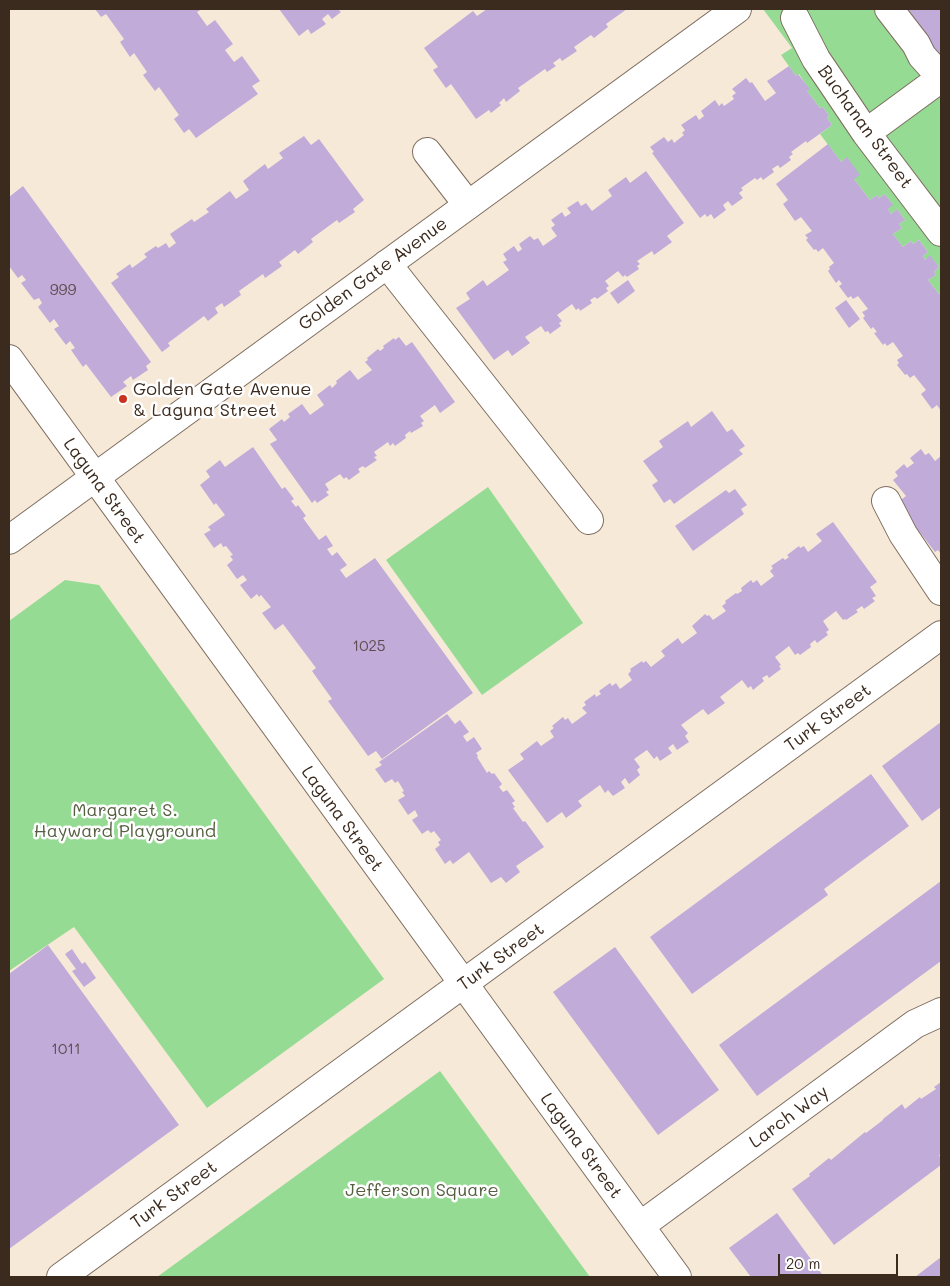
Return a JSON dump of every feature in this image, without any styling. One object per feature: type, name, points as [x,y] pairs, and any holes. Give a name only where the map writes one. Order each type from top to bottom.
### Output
[{"type":"main road","name":"Golden Gate Avenue","points":[[9,540],[737,9]]},
{"type":"main road","points":[[866,133],[941,78],[922,56],[916,44],[889,9]]},
{"type":"main road","name":"Buchanan Street","points":[[794,18],[816,59],[866,133],[941,232]]},
{"type":"main road","points":[[427,152],[468,205]]},
{"type":"main road","points":[[387,264],[589,520]]},
{"type":"main road","name":"Laguna Street","points":[[9,360],[677,1277]]},
{"type":"main road","points":[[886,501],[903,534],[941,591]]},
{"type":"main road","name":"Turk Street","points":[[61,1277],[941,635]]},
{"type":"main road","name":"Larch Way","points":[[640,1226],[915,1024],[941,1012]]},
{"type":"green space","points":[[763,9],[911,9],[904,14],[941,64],[941,292],[939,294],[928,280],[936,275],[934,272],[939,267],[930,256],[925,260],[923,256],[928,252],[919,240],[913,244],[911,241],[903,247],[893,234],[902,228],[899,224],[905,220],[897,209],[891,214],[888,209],[892,204],[885,194],[879,198],[877,195],[870,200],[854,179],[846,158],[841,162],[820,134],[832,125],[827,118],[829,116],[807,91],[809,89],[799,74],[796,76],[781,55],[792,48]]},
{"type":"green space","points":[[488,487],[583,623],[482,695],[386,560]]},
{"type":"green space","name":"Margaret S. Hayward Playground","points":[[65,580],[99,585],[384,979],[207,1108],[74,927],[9,971],[9,621]]},
{"type":"green space","name":"Jefferson Square","points":[[440,1071],[590,1277],[157,1277]]},
{"type":"building","points":[[95,9],[202,9],[197,12],[207,26],[215,20],[233,44],[225,50],[234,62],[242,56],[260,81],[252,86],[258,94],[196,138],[189,129],[184,133],[174,119],[179,115],[159,87],[155,91],[143,75],[147,72],[134,53],[130,57],[120,42],[124,39],[106,14],[101,17]]},
{"type":"building","points":[[279,9],[338,9],[341,12],[332,19],[328,14],[322,19],[326,24],[311,34],[308,29],[299,36]]},
{"type":"building","points":[[487,9],[627,9],[606,24],[608,27],[594,38],[591,35],[574,47],[577,51],[562,61],[560,58],[553,63],[556,66],[547,72],[545,69],[518,88],[520,91],[506,102],[504,98],[499,103],[501,105],[491,113],[489,110],[476,119],[451,84],[446,88],[433,70],[438,67],[424,48],[473,11],[477,16]]},
{"type":"building","points":[[911,9],[941,9],[941,64],[903,15]]},
{"type":"building","points":[[789,66],[796,76],[798,74],[810,89],[807,91],[820,108],[823,107],[832,125],[791,152],[793,154],[789,157],[791,160],[780,168],[778,165],[772,169],[774,172],[763,180],[761,177],[757,180],[755,178],[741,188],[743,190],[739,193],[743,198],[732,206],[728,201],[723,205],[726,210],[714,219],[711,214],[707,217],[705,214],[700,218],[652,153],[654,152],[650,147],[664,137],[668,142],[672,139],[674,143],[684,135],[682,133],[685,130],[681,125],[696,115],[699,120],[704,116],[701,111],[715,100],[719,106],[722,103],[724,106],[734,99],[732,96],[736,93],[732,89],[746,78],[750,83],[752,82],[765,101],[776,93],[767,81]]},
{"type":"building","points":[[304,136],[311,145],[319,139],[364,200],[353,209],[355,212],[339,223],[337,220],[311,239],[313,242],[298,254],[295,250],[279,262],[282,266],[265,278],[263,274],[239,291],[241,295],[224,307],[222,303],[215,308],[218,313],[208,321],[204,316],[168,343],[170,346],[162,352],[111,283],[119,277],[116,274],[130,264],[132,268],[147,257],[144,254],[156,246],[158,248],[166,243],[169,248],[176,243],[170,234],[192,219],[194,222],[209,212],[206,209],[230,191],[236,199],[249,190],[243,181],[265,164],[268,169],[283,158],[279,153]]},
{"type":"building","points":[[828,144],[841,162],[847,157],[860,175],[854,179],[870,200],[877,195],[879,198],[885,194],[893,205],[888,209],[891,214],[897,209],[905,220],[899,224],[902,228],[893,234],[903,247],[911,241],[913,244],[919,240],[928,252],[923,256],[925,260],[930,255],[939,267],[934,272],[936,275],[928,280],[939,294],[941,292],[941,411],[937,405],[932,409],[921,394],[926,390],[914,375],[910,378],[897,365],[899,363],[897,360],[903,356],[893,342],[887,346],[885,343],[883,345],[874,333],[877,332],[873,327],[871,329],[863,318],[865,316],[862,312],[868,309],[858,296],[853,299],[851,296],[848,298],[839,286],[842,284],[839,280],[836,283],[828,271],[829,267],[834,263],[823,248],[818,252],[806,240],[808,238],[805,235],[812,231],[801,217],[795,221],[783,204],[788,200],[776,184]]},
{"type":"building","points":[[646,171],[684,223],[667,236],[672,242],[654,255],[652,251],[637,261],[640,264],[637,266],[639,269],[627,277],[625,275],[623,277],[618,271],[605,281],[609,286],[606,288],[608,291],[597,299],[595,297],[590,300],[592,303],[580,311],[579,308],[576,310],[572,304],[557,315],[562,321],[559,323],[561,326],[550,334],[548,331],[545,332],[541,326],[525,337],[530,343],[512,356],[508,350],[494,360],[456,308],[470,299],[466,293],[483,280],[487,286],[509,270],[503,262],[507,260],[503,254],[514,246],[518,252],[522,249],[519,244],[530,236],[534,240],[538,238],[543,246],[557,236],[551,228],[555,225],[551,220],[562,212],[565,217],[571,213],[567,208],[578,201],[581,206],[586,203],[592,211],[612,196],[608,190],[626,177],[630,183]]},
{"type":"building","points":[[23,186],[151,362],[146,366],[148,370],[133,380],[131,376],[123,382],[127,386],[111,397],[86,364],[83,367],[71,350],[75,348],[70,341],[66,345],[54,329],[59,326],[54,319],[50,323],[38,307],[42,303],[39,298],[34,300],[21,283],[26,280],[22,275],[18,278],[9,266],[9,197]]},
{"type":"building","points":[[628,280],[635,291],[618,304],[610,293]]},
{"type":"building","points":[[846,300],[860,319],[849,328],[835,308]]},
{"type":"building","points":[[399,337],[406,346],[412,342],[455,402],[440,413],[435,405],[420,416],[424,421],[421,423],[423,426],[411,433],[410,431],[405,435],[406,438],[395,446],[393,443],[390,446],[388,442],[374,452],[377,456],[374,457],[377,460],[365,468],[363,466],[358,469],[360,472],[349,480],[346,477],[344,479],[340,474],[325,484],[329,490],[326,492],[329,495],[317,503],[315,500],[312,503],[270,444],[277,440],[269,429],[282,419],[284,422],[290,417],[288,414],[302,404],[310,415],[324,405],[317,395],[330,385],[332,388],[337,383],[336,381],[350,370],[358,380],[372,370],[365,362],[368,360],[367,358],[378,349],[380,351],[384,348],[383,346],[394,338],[395,340]]},
{"type":"building","points":[[712,411],[727,432],[732,429],[745,446],[739,450],[743,454],[674,504],[670,499],[664,503],[652,485],[658,481],[643,461],[663,447],[659,441],[688,421],[691,427]]},
{"type":"building","points":[[253,447],[282,489],[285,487],[294,499],[291,501],[296,507],[298,505],[306,516],[303,518],[319,540],[326,535],[333,546],[327,549],[332,556],[337,552],[347,565],[340,570],[346,578],[375,558],[473,693],[382,759],[376,751],[368,756],[328,701],[332,699],[312,671],[316,668],[283,624],[275,630],[262,613],[271,607],[261,595],[259,597],[257,594],[251,599],[240,585],[247,580],[243,575],[237,579],[227,565],[233,560],[230,556],[233,555],[226,546],[223,547],[221,543],[214,548],[204,534],[211,530],[208,527],[225,515],[216,503],[214,505],[200,485],[210,477],[206,471],[220,460],[225,467]]},
{"type":"building","points":[[921,449],[925,455],[929,453],[935,461],[941,456],[941,554],[938,550],[935,552],[897,503],[906,496],[893,480],[898,476],[895,472],[904,464],[907,468],[914,463],[910,458]]},
{"type":"building","points":[[735,489],[747,505],[741,509],[744,514],[693,551],[675,526],[726,490],[729,493]]},
{"type":"building","points":[[833,522],[877,582],[870,587],[876,596],[872,598],[875,601],[864,609],[862,606],[856,610],[858,612],[846,620],[843,620],[836,611],[823,621],[829,630],[826,632],[828,635],[817,643],[815,640],[810,644],[811,647],[800,655],[798,653],[795,655],[789,646],[775,657],[781,665],[779,666],[781,669],[769,678],[767,675],[762,678],[764,681],[753,690],[751,686],[748,688],[742,680],[720,697],[725,703],[708,715],[703,709],[681,725],[688,733],[685,736],[689,742],[677,750],[673,744],[668,748],[672,753],[660,761],[657,756],[654,759],[647,750],[634,759],[640,767],[637,770],[640,775],[629,784],[625,778],[621,782],[625,788],[613,796],[608,790],[605,793],[600,785],[578,801],[582,806],[566,818],[562,812],[547,823],[508,770],[524,759],[520,754],[537,741],[541,746],[554,737],[550,731],[554,728],[552,726],[563,717],[565,720],[568,718],[572,724],[587,713],[582,708],[586,705],[584,702],[595,694],[596,697],[601,694],[599,691],[610,683],[612,686],[616,683],[620,689],[632,680],[628,674],[631,671],[630,669],[642,661],[643,663],[646,661],[651,667],[665,656],[661,651],[678,638],[682,644],[697,633],[692,626],[705,614],[709,615],[713,620],[726,611],[722,606],[726,603],[725,601],[742,591],[741,588],[751,580],[753,583],[757,580],[761,586],[774,576],[770,571],[773,568],[771,566],[783,558],[785,560],[789,557],[787,555],[799,546],[800,548],[804,546],[808,552],[822,541],[816,534]]},
{"type":"building","points":[[447,714],[455,724],[460,720],[469,732],[463,736],[467,742],[474,737],[482,749],[476,753],[477,757],[487,773],[489,771],[492,774],[494,773],[502,784],[499,787],[503,792],[507,790],[515,801],[512,803],[515,807],[513,808],[544,847],[516,866],[520,872],[506,883],[501,877],[491,883],[469,852],[453,864],[450,860],[445,864],[435,849],[440,845],[438,842],[441,840],[434,831],[431,833],[428,830],[422,834],[412,820],[418,816],[415,810],[408,815],[398,800],[405,796],[398,781],[395,783],[392,779],[385,783],[375,769],[382,765],[379,762]]},
{"type":"building","points":[[941,722],[941,807],[922,821],[882,766]]},
{"type":"building","points":[[871,774],[909,826],[824,889],[828,895],[692,994],[650,937]]},
{"type":"building","points":[[941,881],[941,961],[757,1096],[719,1045]]},
{"type":"building","points":[[48,945],[179,1125],[9,1249],[9,974]]},
{"type":"building","points":[[615,947],[719,1090],[658,1135],[553,992]]},
{"type":"building","points":[[72,949],[82,964],[85,962],[96,978],[84,987],[72,971],[76,969],[65,954]]},
{"type":"building","points":[[941,1082],[941,1154],[939,1155],[941,1165],[834,1245],[792,1189],[810,1176],[809,1174],[829,1158],[831,1160],[902,1104],[905,1109],[920,1097],[921,1099],[936,1089],[934,1087]]},
{"type":"building","points":[[777,1213],[824,1277],[751,1277],[729,1248]]},
{"type":"building","points":[[941,1257],[941,1277],[915,1277]]},
{"type":"place","name":"Golden Gate Avenue & Laguna Street","points":[[123,399]]}]
